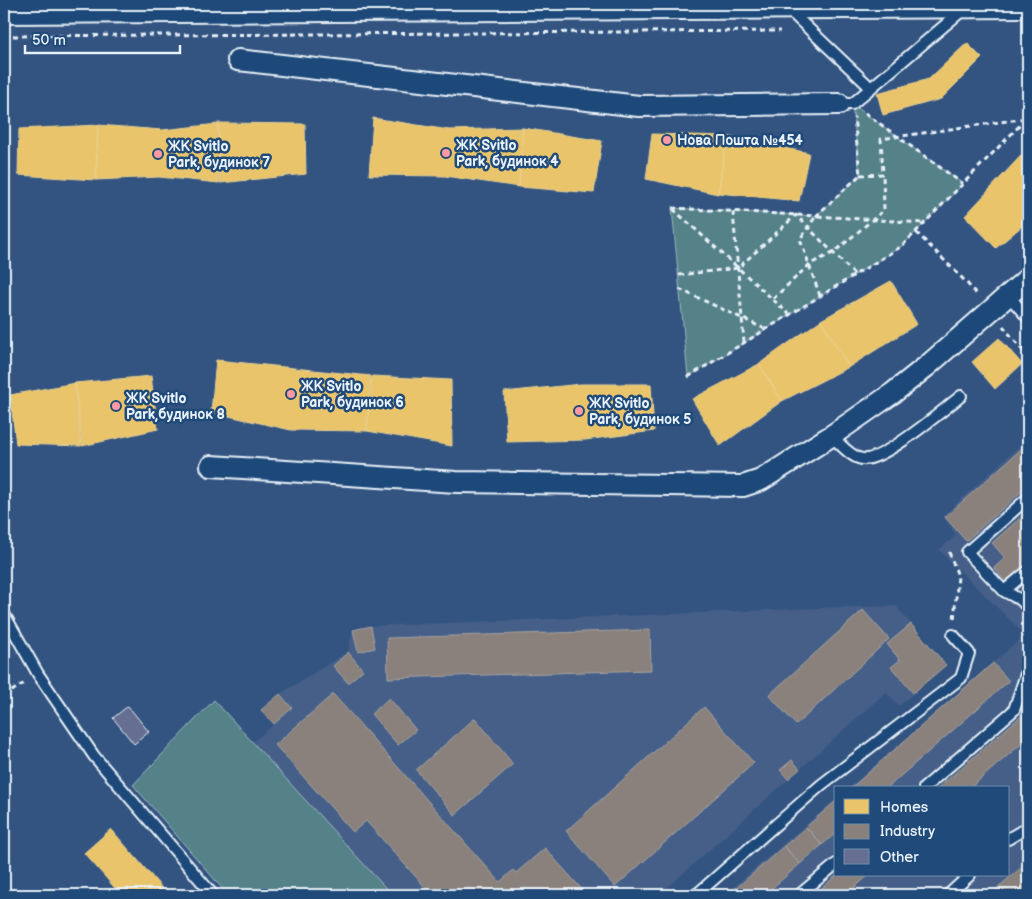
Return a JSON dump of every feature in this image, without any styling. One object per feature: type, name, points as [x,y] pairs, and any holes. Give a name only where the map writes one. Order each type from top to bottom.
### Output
[{"type":"street","points":[[4,13],[1028,7]]},
{"type":"street","points":[[238,60],[640,106],[845,104]]},
{"type":"street","points":[[211,466],[456,482],[743,486],[761,480],[831,436],[907,382],[1028,278]]},
{"type":"lane","points":[[845,104],[871,88],[966,7]]},
{"type":"lane","points":[[788,9],[871,88]]},
{"type":"lane","points":[[1008,295],[1028,318]]},
{"type":"lane","points":[[831,436],[851,454],[862,459],[876,457],[890,450],[961,396]]},
{"type":"lane","points":[[1028,498],[967,552],[1004,591],[1021,600],[1028,608]]},
{"type":"lane","points":[[1004,591],[1028,571]]},
{"type":"lane","points":[[4,614],[38,674],[94,756],[213,895]]},
{"type":"lane","points":[[696,895],[821,786],[961,678],[969,653],[953,635]]},
{"type":"lane","points":[[926,786],[1014,710],[1028,668]]},
{"type":"lane","points":[[1010,838],[1028,827]]},
{"type":"lane","points":[[799,895],[834,866]]},
{"type":"lane","points":[[948,895],[969,876]]},
{"type":"path","points":[[4,36],[811,31]]},
{"type":"path","points":[[845,104],[899,137],[963,184]]},
{"type":"path","points":[[845,104],[860,175]]},
{"type":"path","points":[[773,299],[810,264],[833,253],[884,210],[882,139],[1028,118]]},
{"type":"path","points":[[688,377],[902,246],[1028,118]]},
{"type":"path","points":[[820,296],[800,239],[816,216],[860,175],[883,174]]},
{"type":"path","points":[[790,315],[672,208],[925,223]]},
{"type":"path","points":[[733,212],[744,342]]},
{"type":"path","points":[[796,215],[855,275]]},
{"type":"path","points":[[679,275],[738,268],[796,215]]},
{"type":"path","points":[[916,232],[965,281],[1028,357]]},
{"type":"path","points":[[679,289],[765,330]]},
{"type":"path","points":[[949,552],[958,576],[953,635]]},
{"type":"path","points":[[4,696],[38,674]]},
{"type":"shaded area","points":[[1028,438],[1028,895],[724,895],[834,801],[834,876],[1010,876],[1010,786],[851,786],[1025,635],[939,550],[956,535],[943,516]]},
{"type":"shaded area","points":[[896,606],[946,665],[899,706],[886,692],[659,895],[392,895],[253,742],[274,724],[261,710],[280,694],[348,652],[353,630],[371,626]]},
{"type":"green space","points":[[852,104],[963,184],[902,246],[688,377],[672,208],[816,216],[860,175]]},
{"type":"green space","points":[[214,700],[392,895],[228,895],[133,785]]},
{"type":"building: Homes","points":[[967,43],[982,58],[941,99],[883,115],[877,93],[929,79]]},
{"type":"building: Homes","name":"ЖК Svitlo Park, будинок 4","points":[[373,118],[449,130],[523,128],[519,187],[445,176],[369,175]]},
{"type":"building: Homes","name":"ЖК Svitlo Park, будинок 7","points":[[218,123],[305,124],[306,174],[220,183]]},
{"type":"building: Homes","name":"ЖК Svitlo Park, будинок 7","points":[[218,124],[219,183],[159,177],[96,180],[98,125],[162,130]]},
{"type":"building: Homes","points":[[98,125],[96,180],[18,175],[19,129]]},
{"type":"building: Homes","name":"ЖК Svitlo Park, будинок 4","points":[[523,128],[602,141],[594,193],[519,187]]},
{"type":"building: Homes","points":[[652,134],[727,136],[718,194],[646,179]]},
{"type":"building: Homes","points":[[727,136],[809,153],[799,201],[718,193]]},
{"type":"building: Homes","points":[[1028,148],[1028,221],[996,248],[965,216]]},
{"type":"building: Homes","points":[[891,281],[917,324],[849,367],[821,320]]},
{"type":"building: Homes","points":[[821,320],[849,367],[782,401],[759,364]]},
{"type":"building: Homes","points":[[999,338],[1022,364],[995,389],[972,362]]},
{"type":"building: Homes","name":"ЖК Svitlo Park, будинок 6","points":[[216,360],[371,376],[367,431],[291,430],[211,412]]},
{"type":"building: Homes","points":[[759,364],[782,401],[720,446],[692,399]]},
{"type":"building: Homes","name":"ЖК Svitlo Park,будинок 8","points":[[151,376],[158,429],[82,446],[75,383]]},
{"type":"building: Homes","name":"ЖК Svitlo Park, будинок 6","points":[[372,376],[451,380],[452,446],[367,431]]},
{"type":"building: Homes","points":[[75,383],[81,446],[16,444],[10,395]]},
{"type":"building: Homes","name":"ЖК Svitlo Park, будинок 5","points":[[581,384],[651,384],[654,431],[585,440],[507,442],[504,392]]},
{"type":"building: Homes","points":[[111,829],[168,895],[121,895],[84,853]]},
{"type":"building: Industry","points":[[1028,443],[1028,486],[966,541],[945,517]]},
{"type":"building: Industry","points":[[1028,511],[1028,567],[1008,584],[994,568],[1005,558],[992,543]]},
{"type":"building: Industry","points":[[863,610],[889,639],[796,725],[769,695]]},
{"type":"building: Industry","points":[[911,624],[946,665],[913,693],[891,667],[900,660],[887,644]]},
{"type":"building: Industry","points":[[371,626],[375,648],[358,652],[353,630]]},
{"type":"building: Industry","points":[[650,630],[651,670],[388,678],[387,638]]},
{"type":"building: Industry","points":[[348,652],[363,670],[348,683],[333,666]]},
{"type":"building: Industry","points":[[993,663],[1009,681],[889,786],[853,786]]},
{"type":"building: Industry","points":[[280,694],[292,708],[274,724],[261,710]]},
{"type":"building: Industry","points":[[333,694],[500,882],[513,870],[516,873],[545,848],[587,895],[432,895],[366,821],[353,832],[275,745]]},
{"type":"building: Industry","points":[[389,698],[416,730],[398,745],[371,714]]},
{"type":"building: Industry","points":[[704,707],[754,763],[615,887],[566,831]]},
{"type":"building: Industry","points":[[1028,710],[1028,738],[972,786],[940,786]]},
{"type":"building: Industry","points":[[475,718],[513,764],[455,815],[416,770]]},
{"type":"building: Industry","points":[[792,760],[800,769],[788,779],[780,770]]},
{"type":"building: Industry","points":[[834,803],[834,835],[822,845],[806,827]]},
{"type":"building: Industry","points":[[806,827],[822,845],[800,864],[784,846]]},
{"type":"building: Industry","points":[[784,846],[800,864],[764,895],[737,895],[733,891]]},
{"type":"building: Industry","points":[[1028,862],[1028,892],[1024,895],[989,895]]},
{"type":"building: Industry","points":[[836,876],[868,876],[846,895],[814,895]]},
{"type":"building: Other","points":[[128,706],[149,732],[134,744],[113,718]]},
{"type":"place","name":"Нова Пошта №454","points":[[667,140]]},
{"type":"place","name":"ЖК Svitlo Park, будинок 4","points":[[446,153]]},
{"type":"place","name":"ЖК Svitlo Park, будинок 7","points":[[158,154]]},
{"type":"place","name":"ЖК Svitlo Park, будинок 6","points":[[291,394]]},
{"type":"place","name":"ЖК Svitlo Park,будинок 8","points":[[116,406]]},
{"type":"place","name":"ЖК Svitlo Park, будинок 5","points":[[579,411]]}]
